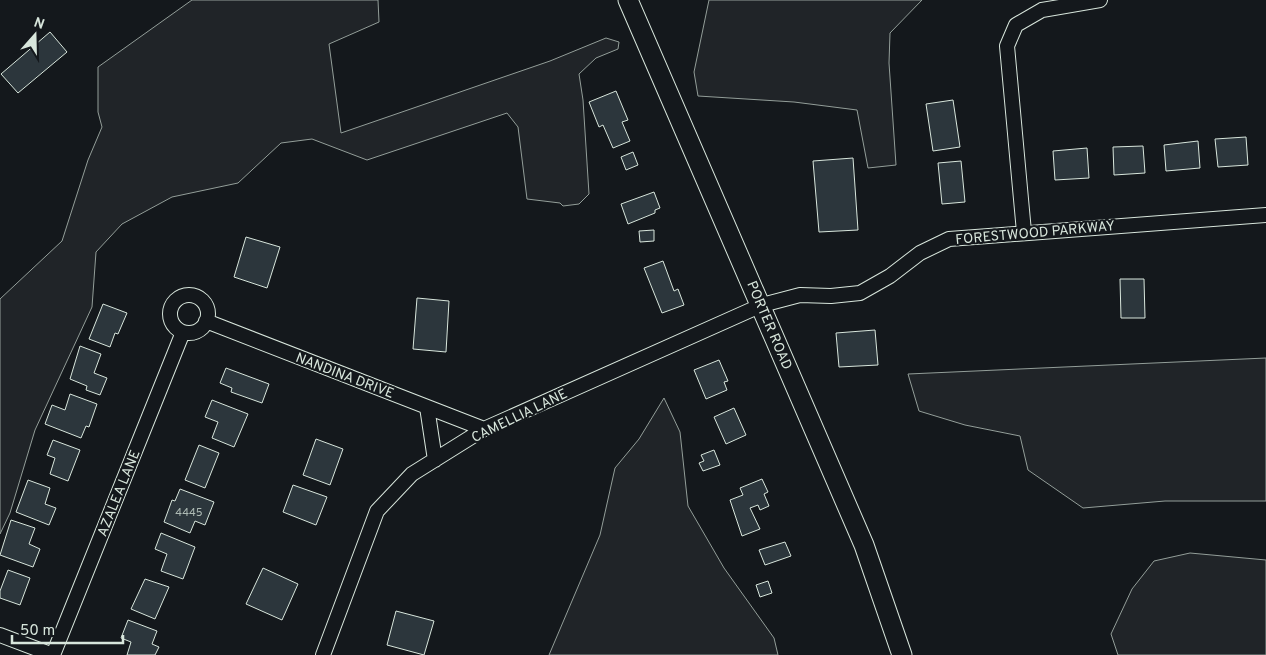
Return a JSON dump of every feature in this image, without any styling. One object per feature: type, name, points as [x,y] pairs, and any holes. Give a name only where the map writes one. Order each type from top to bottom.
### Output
[{"type":"main road","name":"PORTER ROAD","points":[[628,0],[762,305],[864,545],[902,655]]},
{"type":"street","points":[[1024,232],[1007,46],[1016,25],[1042,10],[1100,0]]},
{"type":"street","name":"FORESTWOOD PARKWAY","points":[[762,305],[800,295],[831,296],[860,293],[890,276],[920,252],[949,239],[1266,215]]},
{"type":"street","points":[[188,295],[200,299],[207,309],[206,322],[194,332],[183,332],[177,329],[171,318],[172,306],[182,297],[188,295]]},
{"type":"street","name":"CAMELLIA LANE","points":[[323,655],[377,511],[412,474],[484,429],[762,305]]},
{"type":"street","name":"NANDINA DRIVE","points":[[206,322],[484,429]]},
{"type":"street","name":"AZALEA LANE","points":[[53,655],[183,332]]},
{"type":"street","points":[[427,407],[435,460]]},
{"type":"street","points":[[0,635],[53,655]]},
{"type":"shaded area","points":[[192,0],[378,0],[379,22],[329,44],[341,133],[550,61],[606,38],[619,42],[618,49],[596,58],[579,74],[583,100],[589,194],[579,204],[563,206],[560,203],[527,199],[518,127],[507,113],[367,160],[312,139],[281,143],[238,183],[172,197],[122,224],[96,252],[92,307],[35,430],[10,513],[0,534],[0,299],[62,241],[88,160],[102,127],[98,112],[98,67]]},
{"type":"shaded area","points":[[709,0],[922,0],[890,33],[889,63],[896,165],[868,168],[857,110],[794,102],[698,96],[694,72]]},
{"type":"shaded area","points":[[1266,358],[1266,501],[1165,501],[1083,508],[1028,470],[1020,436],[965,425],[919,411],[908,374]]},
{"type":"shaded area","points":[[664,398],[680,432],[688,506],[724,568],[774,638],[778,655],[549,655],[600,535],[615,468],[639,439]]},
{"type":"shaded area","points":[[1190,553],[1266,560],[1266,655],[1118,655],[1111,634],[1132,589],[1154,561]]},
{"type":"building","points":[[50,32],[67,52],[18,93],[1,74]]},
{"type":"building","points":[[616,91],[628,120],[622,122],[630,141],[613,148],[603,125],[599,127],[589,102]]},
{"type":"building","points":[[953,100],[960,147],[933,151],[926,104]]},
{"type":"building","points":[[1246,137],[1248,165],[1218,167],[1215,139]]},
{"type":"building","points":[[1198,141],[1200,168],[1166,171],[1164,145]]},
{"type":"building","points":[[1143,146],[1145,173],[1114,175],[1113,147]]},
{"type":"building","points":[[1087,148],[1089,178],[1055,180],[1053,151]]},
{"type":"building","points":[[633,152],[638,165],[626,170],[621,157]]},
{"type":"building","points":[[853,158],[858,230],[819,232],[813,161]]},
{"type":"building","points":[[961,161],[965,202],[942,204],[938,163]]},
{"type":"building","points":[[654,192],[660,208],[655,210],[655,213],[628,224],[621,204]]},
{"type":"building","points":[[654,230],[654,241],[640,242],[639,231]]},
{"type":"building","points":[[246,237],[280,247],[267,288],[234,277]]},
{"type":"building","points":[[663,261],[674,291],[678,289],[684,305],[662,313],[644,268]]},
{"type":"building","points":[[1120,279],[1144,279],[1145,318],[1121,318]]},
{"type":"building","points":[[417,298],[449,301],[446,352],[413,349]]},
{"type":"building","points":[[103,304],[127,313],[118,334],[115,333],[110,347],[89,339]]},
{"type":"building","points":[[875,330],[878,365],[839,367],[836,333]]},
{"type":"building","points":[[80,346],[101,354],[94,373],[107,378],[100,395],[86,390],[87,386],[70,379]]},
{"type":"building","points":[[719,360],[728,381],[724,382],[727,390],[706,399],[694,370]]},
{"type":"building","points":[[226,368],[269,384],[262,403],[231,392],[232,388],[220,383]]},
{"type":"building","points":[[70,394],[97,404],[89,427],[86,426],[81,438],[45,424],[52,405],[65,410]]},
{"type":"building","points":[[212,400],[248,414],[234,447],[212,438],[218,422],[205,417]]},
{"type":"building","points":[[734,408],[746,435],[726,444],[714,417]]},
{"type":"building","points":[[316,439],[343,449],[330,485],[303,475]]},
{"type":"building","points":[[53,440],[80,450],[68,481],[50,474],[55,458],[47,455]]},
{"type":"building","points":[[199,445],[219,453],[205,488],[185,480]]},
{"type":"building","points":[[714,450],[720,465],[703,471],[699,463],[704,461],[701,455]]},
{"type":"building","points":[[762,479],[768,492],[764,494],[769,506],[760,510],[758,505],[750,508],[760,529],[742,536],[730,500],[743,495],[740,488]]},
{"type":"building","points":[[28,480],[50,488],[45,504],[56,508],[49,525],[16,512]]},
{"type":"building","points":[[293,485],[327,497],[316,525],[283,512]]},
{"type":"building","points":[[180,489],[214,502],[205,525],[195,521],[190,533],[164,522],[172,500],[175,501]]},
{"type":"building","points":[[11,520],[35,528],[29,544],[40,549],[33,567],[0,555]]},
{"type":"building","points":[[161,533],[195,547],[183,579],[161,571],[167,554],[155,549]]},
{"type":"building","points":[[785,542],[791,556],[765,565],[759,550]]},
{"type":"building","points":[[263,568],[298,584],[282,620],[246,604]]},
{"type":"building","points":[[8,570],[30,578],[20,605],[0,598],[0,591]]},
{"type":"building","points":[[145,579],[169,587],[155,619],[131,609]]},
{"type":"building","points":[[768,581],[772,593],[760,597],[756,585]]},
{"type":"building","points":[[396,611],[434,621],[424,655],[387,645]]},
{"type":"building","points":[[128,620],[157,631],[152,644],[159,647],[155,655],[127,655],[131,642],[121,638]]}]
